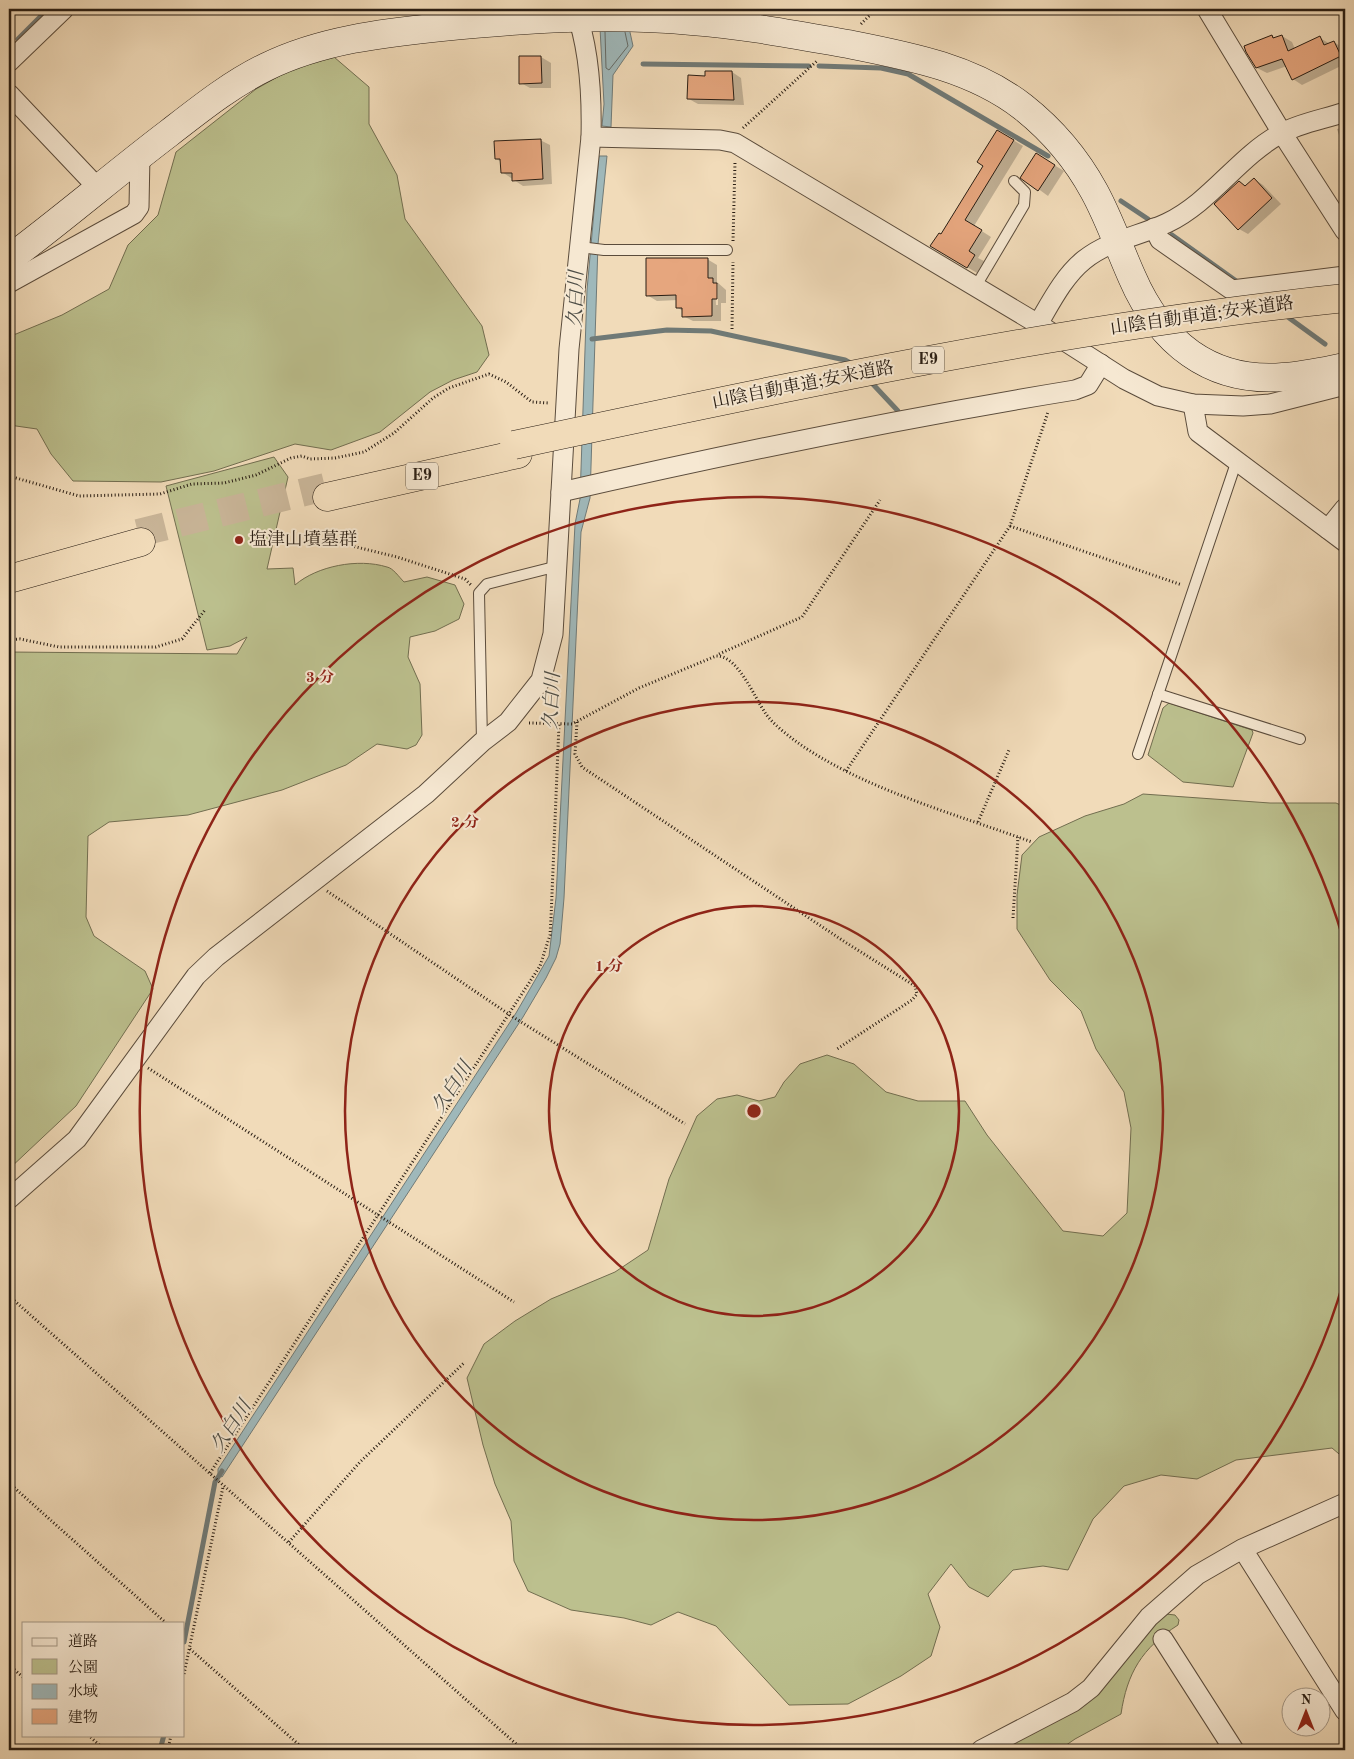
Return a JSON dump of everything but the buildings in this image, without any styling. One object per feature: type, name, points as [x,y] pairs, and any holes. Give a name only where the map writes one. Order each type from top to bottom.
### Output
[{"type":"highway","name":"山陰自動車道;安来道路","points":[[326,492],[516,450],[735,398],[992,348],[1174,319],[1345,298]]},
{"type":"highway","name":"山陰自動車道;安来道路","points":[[516,450],[994,357],[1240,319],[1345,308]]},
{"type":"highway","points":[[9,569],[139,537],[9,579]]},
{"type":"street","points":[[10,57],[64,9]]},
{"type":"street","points":[[1207,9],[1282,133],[1345,231]]},
{"type":"street","points":[[9,1199],[77,1138],[196,976],[216,957],[426,794],[482,742],[508,722],[540,680],[546,665],[553,634],[569,350],[583,247],[591,138],[592,107],[582,15]]},
{"type":"street","points":[[9,259],[70,214],[98,188],[210,101],[267,66],[315,49],[363,37],[582,15],[690,20],[784,33],[897,54],[939,65],[976,79],[1014,100],[1060,142],[1094,191],[1118,242],[1133,281],[1167,334],[1201,362],[1229,372],[1257,377],[1282,378],[1345,367]]},
{"type":"street","points":[[9,94],[98,188]]},
{"type":"street","points":[[1038,324],[1065,279],[1083,261],[1099,249],[1168,223],[1198,203],[1268,142],[1282,133],[1345,112]]},
{"type":"street","points":[[591,138],[720,140],[735,143],[1158,396],[1193,404],[1221,407],[1270,404],[1345,385]]},
{"type":"street","points":[[9,282],[134,214],[139,207],[140,155]]},
{"type":"street","points":[[1154,228],[1160,240],[1232,290],[1345,276]]},
{"type":"street","points":[[561,492],[713,458],[1075,390],[1088,385],[1102,364]]},
{"type":"street","points":[[1193,404],[1198,432],[1345,542]]},
{"type":"street","points":[[1328,529],[1345,508]]},
{"type":"street","points":[[981,1750],[1073,1702],[1092,1688],[1149,1617],[1197,1575],[1242,1549],[1345,1503]]},
{"type":"street","points":[[1247,1556],[1345,1711]]},
{"type":"street","points":[[1164,1639],[1234,1750]]},
{"type":"lane","points":[[976,286],[1024,205],[1025,192],[1014,181]]},
{"type":"lane","points":[[583,247],[604,250],[730,250]]},
{"type":"lane","points":[[1138,754],[1237,460]]},
{"type":"lane","points":[[482,742],[479,593],[487,584],[558,566]]},
{"type":"lane","points":[[1158,694],[1300,739]]},
{"type":"path","points":[[867,9],[871,14]]},
{"type":"path","points":[[867,17],[876,9]]},
{"type":"path","points":[[730,250],[735,143],[738,136],[746,126],[815,64]]},
{"type":"path","points":[[732,329],[733,261]]},
{"type":"path","points":[[9,476],[79,496],[160,494],[192,484],[224,482],[256,475],[291,458],[335,458],[364,452],[394,433],[433,398],[450,388],[489,374],[506,382],[532,402],[553,403]]},
{"type":"path","points":[[846,771],[1010,526],[1048,411],[1050,394]]},
{"type":"path","points":[[508,722],[572,724],[639,688],[802,617],[880,500]]},
{"type":"path","points":[[1010,526],[1194,589]]},
{"type":"path","points":[[344,544],[397,557],[465,579],[479,593]]},
{"type":"path","points":[[9,640],[20,639],[59,647],[156,647],[182,639],[205,610]]},
{"type":"path","points":[[716,656],[726,657],[734,663],[767,715],[780,728],[824,760],[846,771],[1032,842]]},
{"type":"path","points":[[577,722],[575,754],[582,767],[915,986],[917,994],[912,1000],[837,1049]]},
{"type":"path","points":[[212,1474],[379,1216],[512,1016],[540,966],[550,934],[561,724]]},
{"type":"path","points":[[978,822],[1008,750]]},
{"type":"path","points":[[1013,918],[1018,837]]},
{"type":"path","points":[[316,880],[334,897],[520,1022],[685,1124]]},
{"type":"path","points":[[135,1060],[514,1302]]},
{"type":"path","points":[[9,1296],[523,1750]]},
{"type":"path","points":[[289,1542],[360,1462],[465,1362]]},
{"type":"path","points":[[9,1483],[165,1622]]},
{"type":"path","points":[[185,1669],[224,1486]]},
{"type":"path","points":[[189,1649],[305,1750]]},
{"type":"path","points":[[9,1665],[22,1676]]},
{"type":"path","points":[[89,1736],[105,1750]]},
{"type":"path","points":[[168,1750],[171,1736]]},
{"type":"green space","points":[[334,57],[369,87],[369,124],[397,175],[405,219],[482,326],[489,355],[477,372],[453,380],[430,392],[380,432],[331,450],[295,444],[214,471],[161,482],[73,481],[51,454],[37,429],[9,425],[9,335],[16,334],[62,315],[109,289],[128,245],[158,215],[176,152],[256,89],[295,67]]},
{"type":"green space","points":[[274,457],[288,477],[267,569],[293,568],[295,585],[304,578],[326,569],[351,564],[376,564],[394,571],[404,582],[427,577],[455,585],[464,604],[459,619],[435,631],[410,637],[408,657],[420,684],[422,735],[416,745],[407,749],[377,744],[346,765],[282,790],[188,815],[109,822],[88,836],[86,917],[94,936],[145,971],[153,989],[76,1106],[9,1169],[9,652],[237,654],[247,637],[230,646],[207,650],[166,486]]},
{"type":"green space","points":[[1169,703],[1252,730],[1253,733],[1233,787],[1183,782],[1148,755],[1163,708]]},
{"type":"green space","points":[[1143,794],[1270,803],[1336,803],[1345,807],[1345,1459],[1332,1448],[1236,1460],[1197,1479],[1161,1475],[1124,1486],[1093,1519],[1068,1570],[1043,1566],[1013,1570],[988,1597],[969,1587],[951,1564],[928,1594],[940,1627],[931,1656],[901,1676],[848,1704],[789,1705],[716,1626],[678,1612],[651,1625],[624,1618],[571,1610],[528,1591],[514,1561],[511,1521],[495,1484],[483,1445],[467,1378],[484,1344],[515,1321],[551,1299],[615,1272],[648,1250],[669,1179],[697,1116],[717,1099],[737,1095],[759,1101],[775,1097],[784,1082],[800,1064],[827,1055],[854,1064],[886,1092],[918,1101],[965,1101],[987,1135],[1063,1231],[1103,1236],[1127,1213],[1131,1128],[1124,1092],[1096,1049],[1081,1011],[1050,980],[1017,929],[1017,895],[1022,855],[1039,837],[1085,816],[1124,804]]},
{"type":"green space","points":[[1166,1614],[1175,1615],[1179,1620],[1178,1625],[1155,1643],[1138,1663],[1127,1686],[1121,1714],[1059,1750],[995,1750],[1127,1650]]},
{"type":"water","points":[[599,9],[625,9],[633,46],[613,75],[611,127],[602,126],[604,104]]},
{"type":"water","points":[[599,156],[607,156],[598,244],[590,498],[581,532],[564,898],[560,944],[556,958],[546,978],[523,1017],[222,1477],[218,1475],[218,1469],[516,1013],[549,956],[556,898],[575,524],[580,499],[587,290]]},
{"type":"waterway","points":[[18,39],[48,9]]},
{"type":"waterway","points":[[643,64],[809,66]]},
{"type":"waterway","points":[[819,66],[881,68],[908,74],[1048,156]]},
{"type":"waterway","points":[[1121,201],[1148,219]]},
{"type":"waterway","points":[[1172,235],[1239,283]]},
{"type":"waterway","points":[[1285,315],[1325,344]]},
{"type":"waterway","points":[[592,339],[667,330],[711,331],[845,360],[852,364]]},
{"type":"waterway","points":[[869,380],[898,411]]},
{"type":"waterway","name":"久白川","points":[[185,1637],[215,1482],[222,1471]]},
{"type":"waterway","name":"久白川","points":[[160,1750],[164,1736]]},
{"type":"tunnel","points":[[138,533],[325,487]]},
{"type":"place","name":"塩津山墳墓群","points":[[239,540]]}]
